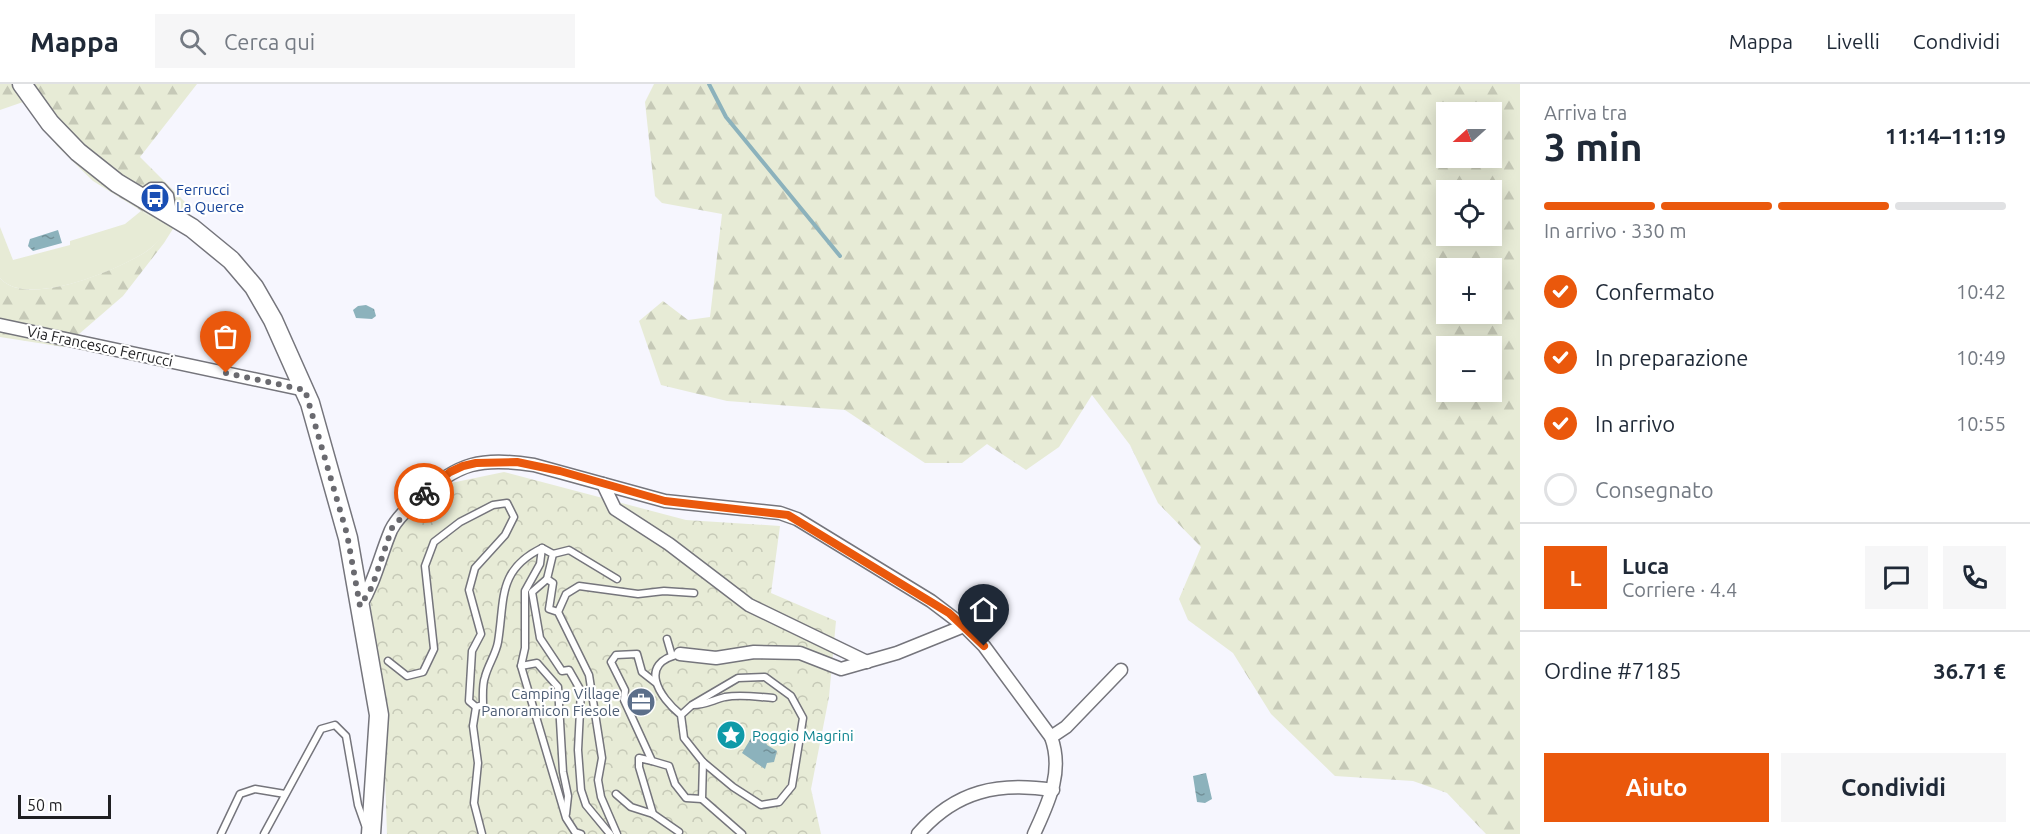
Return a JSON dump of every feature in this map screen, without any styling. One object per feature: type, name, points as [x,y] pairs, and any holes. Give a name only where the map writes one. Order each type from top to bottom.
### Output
[{"type":"main road","points":[[22,84],[50,123],[78,153],[218,249],[254,287],[273,320],[305,390],[347,534],[380,722],[370,834]]},
{"type":"street","name":"Via Francesco Ferrucci","points":[[0,325],[305,390]]},
{"type":"street","points":[[360,606],[372,587],[392,528],[415,501],[450,472],[476,463],[517,462],[560,471],[665,501],[788,515],[931,601],[964,626],[984,646],[1051,737],[1057,769],[1053,790],[1034,834]]},
{"type":"street","points":[[603,484],[615,509],[669,544],[749,605],[867,662]]},
{"type":"street","points":[[676,655],[716,658],[754,652],[800,653],[813,656],[836,669],[867,662],[964,626]]},
{"type":"street","points":[[1051,737],[1066,727],[1121,670]]},
{"type":"street","points":[[918,834],[926,824],[967,797],[994,787],[1020,785],[1053,790]]},
{"type":"lane","points":[[388,661],[406,676],[423,672],[434,649],[425,566],[434,542],[468,518],[493,505],[507,503],[514,517],[505,535],[475,568],[469,590],[481,634],[472,651],[469,701],[476,707]]},
{"type":"lane","points":[[542,548],[553,554],[569,550],[617,579]]},
{"type":"lane","points":[[542,548],[540,564],[525,591],[525,648],[521,666],[566,818],[575,832],[580,834]]},
{"type":"lane","points":[[476,707],[483,705],[484,678],[498,644],[500,607],[509,573],[523,557],[542,548]]},
{"type":"lane","points":[[553,554],[547,579],[532,592],[540,638],[562,671],[569,670],[581,690],[578,750],[581,790],[586,805],[610,834]]},
{"type":"lane","points":[[547,579],[553,583],[549,609],[558,612],[589,675],[602,758],[598,780],[601,796],[617,834]]},
{"type":"lane","points":[[558,612],[566,594],[579,586],[638,594],[664,591],[694,593]]},
{"type":"lane","points":[[667,639],[676,655],[657,670],[656,682],[663,699],[681,715],[684,738],[703,762],[733,787],[761,805],[779,802],[792,786],[803,717],[791,696],[765,677],[738,678],[692,705],[681,715]]},
{"type":"lane","points":[[652,761],[624,700],[625,690],[611,662],[616,655],[637,654],[642,672],[656,682]]},
{"type":"lane","points":[[521,666],[537,663],[558,687],[563,772],[568,796],[566,818]]},
{"type":"lane","points":[[692,705],[705,705],[723,698],[741,695],[773,698]]},
{"type":"lane","points":[[476,707],[473,726],[478,763],[474,804],[482,834]]},
{"type":"lane","points":[[264,834],[321,729],[336,725],[346,736],[358,806],[370,834]]},
{"type":"lane","points":[[653,814],[639,758],[669,766],[675,784],[686,798],[702,800],[742,834]]},
{"type":"lane","points":[[702,800],[703,762]]},
{"type":"lane","points":[[220,834],[240,794],[255,789],[285,794]]},
{"type":"lane","points":[[616,794],[631,807],[653,814],[679,832]]},
{"type":"green space","points":[[0,84],[197,84],[140,157],[188,205],[164,243],[123,296],[64,347],[0,337],[0,278],[13,287],[30,290],[72,283],[95,276],[133,259],[150,249],[169,228],[93,181],[57,146],[23,102],[0,110]]},
{"type":"green space","points":[[654,84],[1520,84],[1520,834],[1486,834],[1447,793],[1413,781],[1335,776],[1271,714],[1233,653],[1188,620],[1179,599],[1201,547],[1158,503],[1130,445],[1092,395],[1059,447],[1026,470],[987,444],[962,463],[925,463],[845,410],[727,401],[661,385],[639,321],[663,301],[688,320],[710,317],[722,214],[662,203],[655,196],[645,102]]},
{"type":"green space","points":[[141,211],[170,228],[147,251],[116,268],[73,283],[30,290],[13,287],[0,278],[0,227],[13,260],[70,245],[70,241],[125,224]]},
{"type":"green space","points":[[504,472],[686,520],[780,526],[771,593],[836,621],[829,697],[811,789],[821,834],[387,834],[383,718],[370,602],[397,529],[446,484]]},
{"type":"water","points":[[58,230],[62,243],[33,251],[28,246],[30,239]]},
{"type":"water","points":[[366,305],[374,309],[376,316],[372,319],[356,318],[353,310],[358,306]]},
{"type":"water","points":[[753,735],[765,739],[767,745],[777,751],[774,762],[767,763],[765,769],[742,753]]},
{"type":"water","points":[[1206,773],[1212,799],[1205,803],[1197,802],[1193,776]]},
{"type":"waterway","points":[[709,84],[726,117],[840,256]]},
{"type":"way so far","points":[[226,373],[305,390],[336,490],[347,534],[360,606],[372,587],[392,528],[424,493]]},
{"type":"place","name":"Ferrucci La Querce","points":[[155,198]]},
{"type":"place","name":"Camping Village Panoramicon Fiesole","points":[[641,702]]},
{"type":"place","name":"Poggio Magrini","points":[[731,735]]},
{"type":"route","points":[[424,493],[450,472],[463,466],[476,463],[517,462],[560,471],[649,498],[788,515],[949,613],[984,646]]}]
